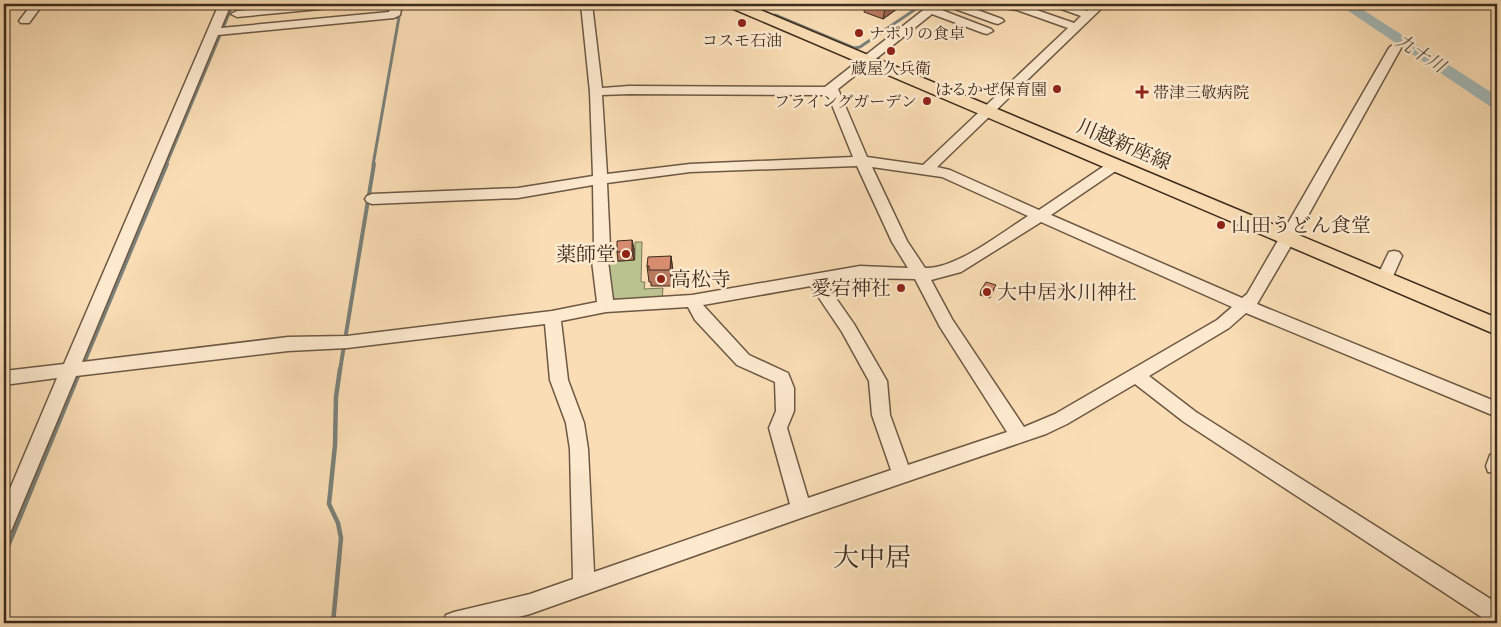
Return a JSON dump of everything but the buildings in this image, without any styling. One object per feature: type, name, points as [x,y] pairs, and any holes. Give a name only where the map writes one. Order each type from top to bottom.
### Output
[{"type":"main road","name":"川越新座線","points":[[734,4],[1497,327]]},
{"type":"street","points":[[25,21],[38,4]]},
{"type":"street","points":[[4,525],[214,32],[234,7],[342,4]]},
{"type":"street","points":[[214,32],[394,15],[398,4]]},
{"type":"street","points":[[586,4],[596,92],[602,247],[600,261],[606,306]]},
{"type":"street","points":[[951,4],[998,21]]},
{"type":"street","points":[[995,4],[1019,7],[1076,27]]},
{"type":"street","points":[[1057,4],[1088,15]]},
{"type":"street","points":[[926,170],[987,110],[1101,4]]},
{"type":"street","points":[[231,30],[234,7]]},
{"type":"street","points":[[987,31],[934,7],[832,86],[832,90],[862,162],[898,238],[919,272],[946,323],[1020,436]]},
{"type":"street","points":[[454,623],[530,604],[801,509],[1040,430],[1223,324],[1253,298],[1395,48]]},
{"type":"street","points":[[596,92],[629,90],[832,90]]},
{"type":"street","points":[[372,200],[518,193],[600,179],[690,168],[862,162],[945,173],[1171,275],[1497,410]]},
{"type":"street","points":[[4,378],[288,344],[347,342],[552,317],[606,306],[692,301],[860,272],[919,272],[935,274],[956,268],[1040,216],[1115,165]]},
{"type":"street","points":[[1384,279],[1394,256]]},
{"type":"street","points":[[814,279],[848,328],[878,380],[881,415],[903,476]]},
{"type":"street","points":[[692,301],[701,316],[743,360],[782,378],[785,388],[785,410],[778,428],[801,509]]},
{"type":"street","points":[[552,317],[559,380],[575,423],[579,449],[584,585]]},
{"type":"street","points":[[1136,374],[1190,417],[1497,615]]},
{"type":"green space","points":[[635,242],[642,242],[641,282],[645,282],[644,289],[663,288],[662,300],[612,302],[605,251],[610,251],[611,262],[635,260]]},
{"type":"waterway","points":[[166,165],[233,4]]},
{"type":"waterway","points":[[775,15],[854,48],[860,47],[923,4]]},
{"type":"waterway","name":"九十川","points":[[1345,4],[1497,103]]},
{"type":"waterway","points":[[373,165],[399,17],[391,18]]},
{"type":"waterway","points":[[83,365],[167,164]]},
{"type":"waterway","points":[[340,370],[374,164]]},
{"type":"waterway","points":[[333,623],[341,538],[338,523],[329,504],[335,445],[336,397],[340,369]]},
{"type":"waterway","points":[[4,556],[80,371]]},
{"type":"place","name":"コスモ石油","points":[[742,23]]},
{"type":"place","name":"ナポリの食卓","points":[[859,33]]},
{"type":"place","name":"蔵屋久兵衛","points":[[891,51]]},
{"type":"place","name":"はるかぜ保育園","points":[[1057,89]]},
{"type":"place","name":"帯津三敬病院","points":[[1142,92]]},
{"type":"place","name":"フライングガーデン","points":[[927,101]]},
{"type":"place","name":"山田うどん食堂","points":[[1221,225]]},
{"type":"place","name":"薬師堂","points":[[626,254]]},
{"type":"place","name":"高松寺","points":[[661,279]]},
{"type":"place","name":"愛宕神社","points":[[901,288]]},
{"type":"place","name":"大中居氷川神社","points":[[987,292]]},
{"type":"district","name":"大中居","points":[[872,557]]}]
